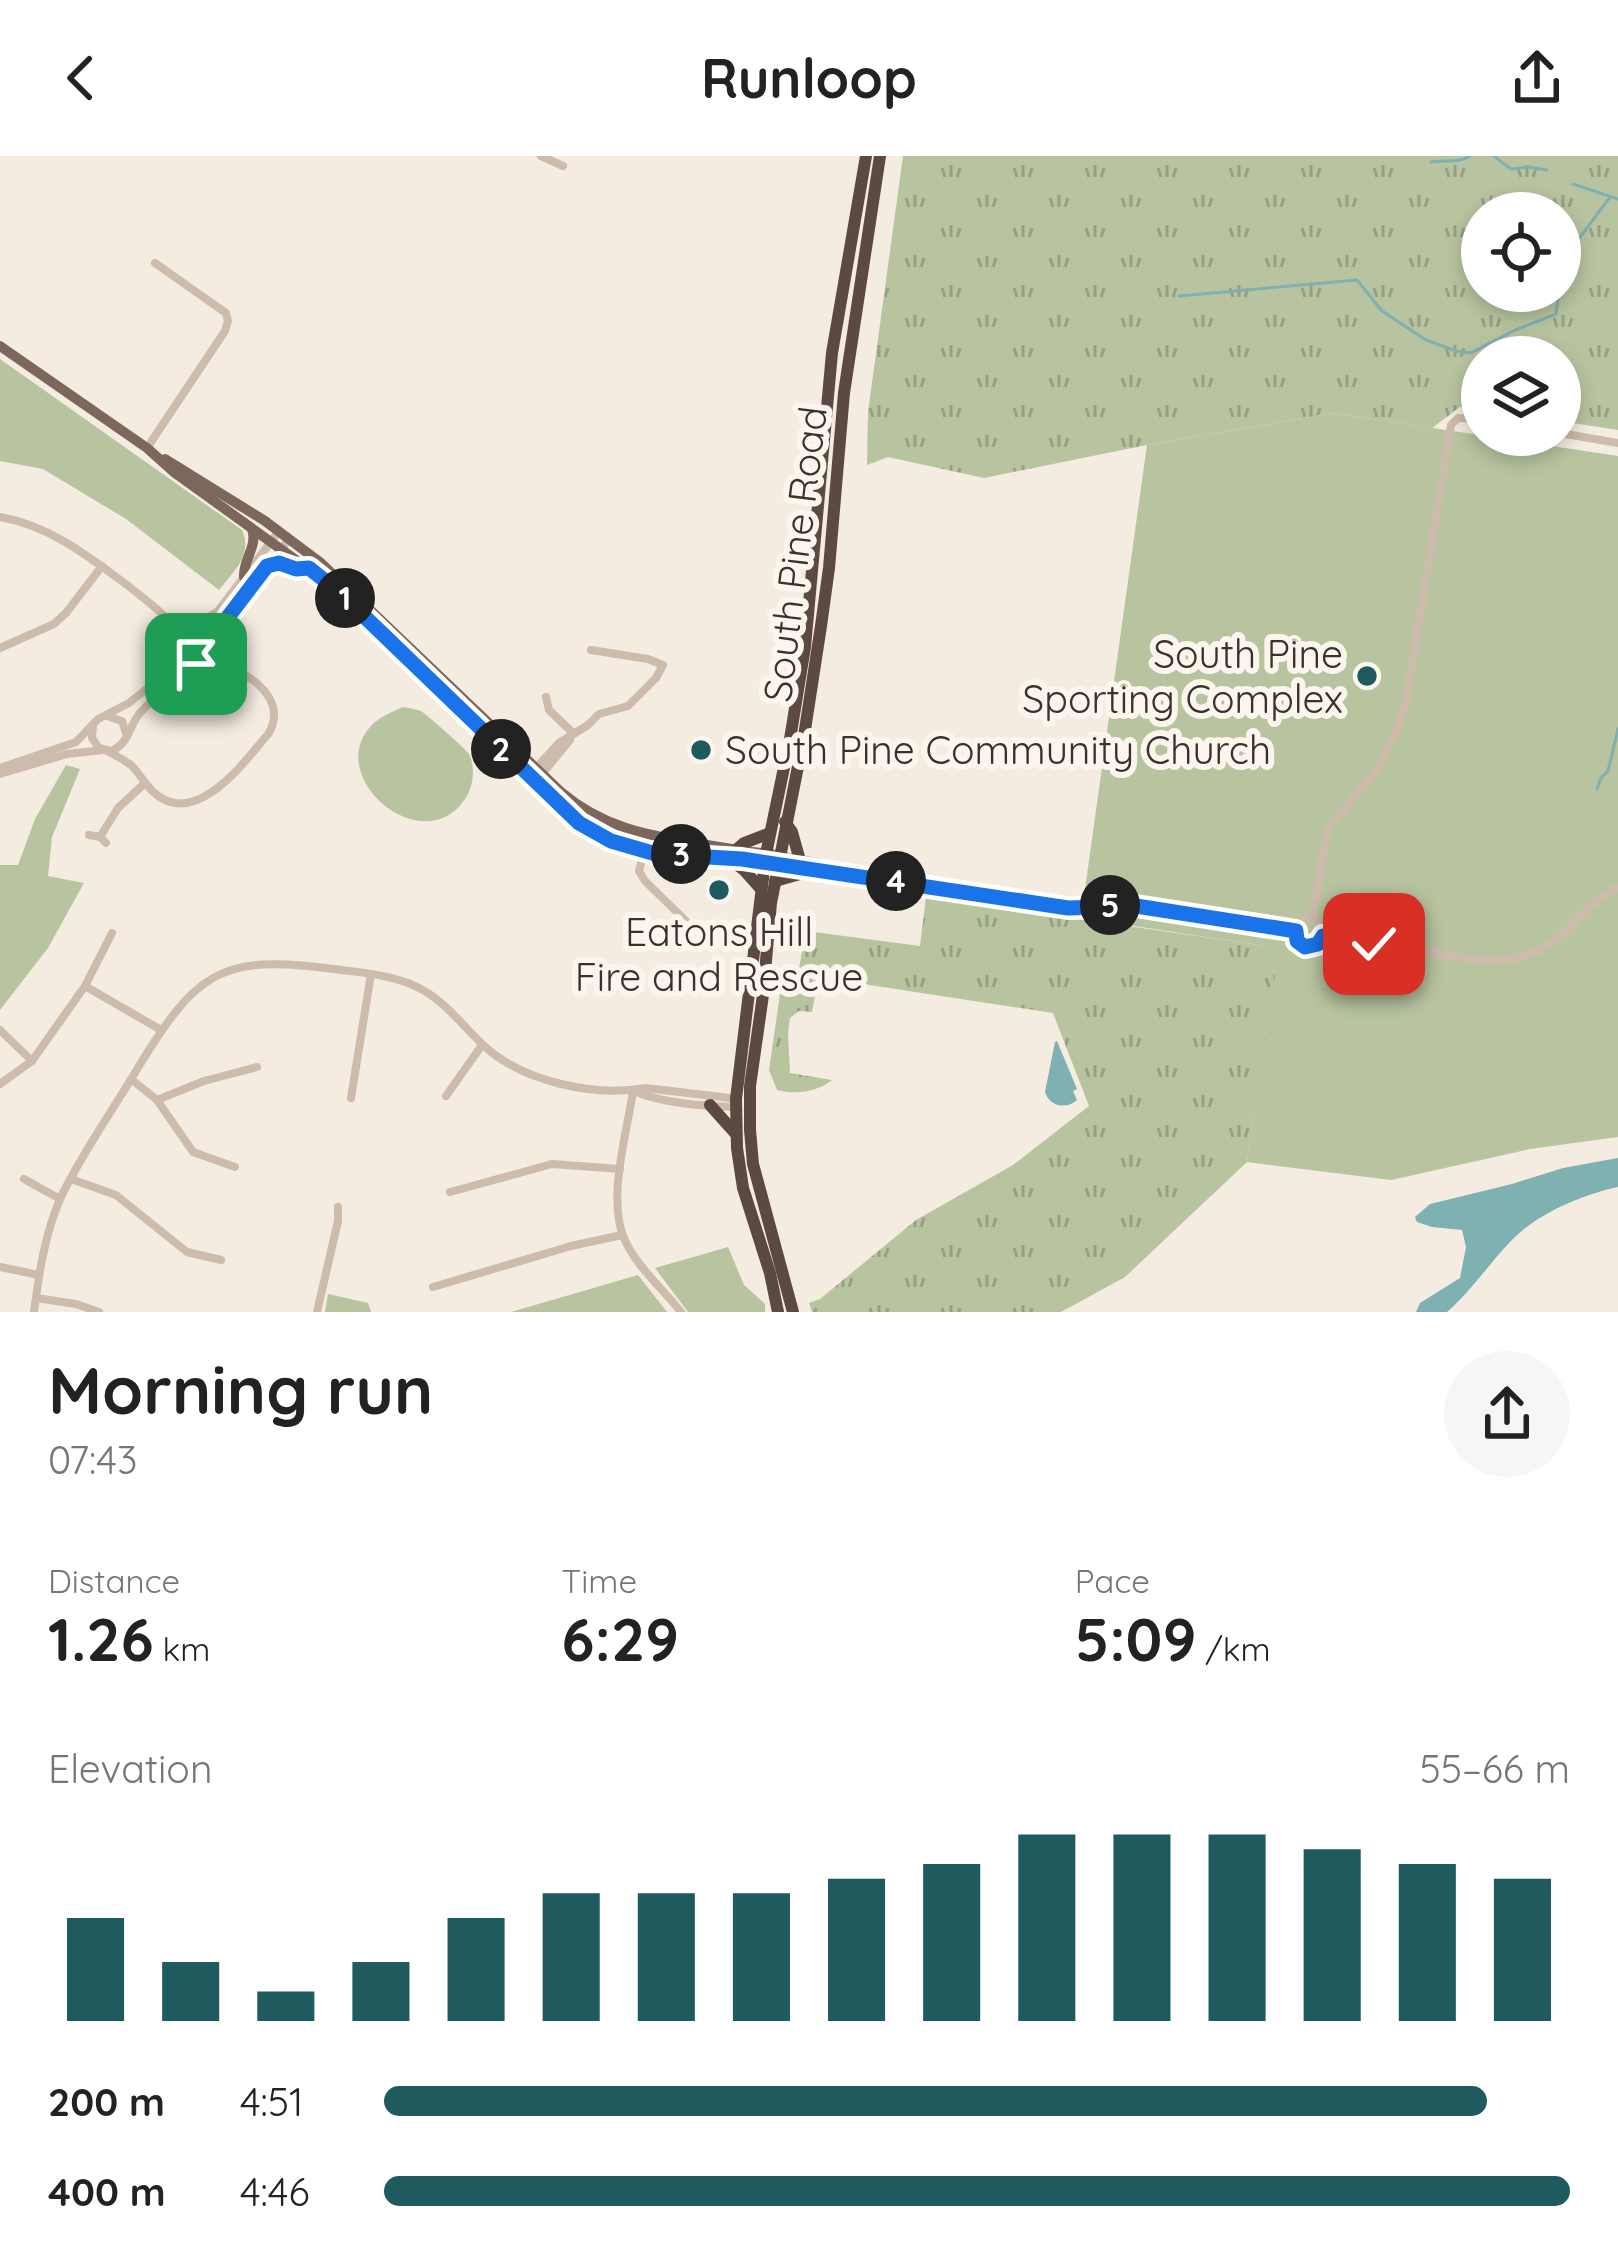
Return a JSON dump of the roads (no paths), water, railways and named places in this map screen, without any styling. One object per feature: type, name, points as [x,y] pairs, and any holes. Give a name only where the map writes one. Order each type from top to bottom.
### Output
[{"type":"highway","name":"South Pine Road","points":[[778,1312],[743,1188],[736,1134],[775,881],[770,833],[790,739],[814,576],[832,353],[866,156]]},
{"type":"highway","name":"South Pine Road","points":[[793,1312],[757,1180],[742,1103],[760,890],[785,822],[804,736],[829,568],[844,393],[880,156]]},
{"type":"highway","points":[[775,881],[800,874],[803,863],[785,822]]},
{"type":"highway","points":[[760,890],[732,854],[744,843],[770,833]]},
{"type":"highway","points":[[710,1105],[736,1134]]},
{"type":"main road","points":[[0,346],[340,580],[591,815],[648,836],[772,859]]},
{"type":"main road","points":[[147,448],[252,528],[280,540],[579,823],[642,851],[732,854]]},
{"type":"main road","points":[[244,577],[255,541],[252,528]]},
{"type":"main road","points":[[267,566],[309,568]]},
{"type":"street","points":[[541,156],[563,166]]},
{"type":"street","points":[[147,448],[229,321],[226,313],[155,263]]},
{"type":"street","points":[[1312,920],[1328,828],[1375,772],[1400,723],[1451,425],[1461,418]]},
{"type":"street","points":[[1581,436],[1618,442]]},
{"type":"street","points":[[0,517],[61,538],[102,566],[167,617],[190,659],[236,668]]},
{"type":"street","points":[[0,771],[120,747],[144,709],[205,661],[219,642],[228,617],[267,566],[280,540]]},
{"type":"street","points":[[0,771],[69,746],[160,678],[196,625],[215,614],[280,540]]},
{"type":"street","points":[[0,648],[54,624],[102,566]]},
{"type":"street","points":[[93,725],[93,741],[133,767],[165,800],[182,804],[210,796],[269,733],[275,721],[272,700],[236,668],[209,626],[167,617]]},
{"type":"street","points":[[539,771],[560,743],[599,714],[628,706],[663,665],[592,650]]},
{"type":"street","points":[[546,697],[549,710],[574,734]]},
{"type":"street","points":[[104,716],[114,716],[126,728],[133,767]]},
{"type":"street","points":[[98,838],[118,808],[145,783]]},
{"type":"street","points":[[648,836],[639,872],[686,921]]},
{"type":"street","points":[[772,859],[1057,906],[1136,906],[1296,931]]},
{"type":"street","points":[[1323,936],[1469,959],[1506,960],[1551,944],[1591,904],[1618,887]]},
{"type":"street","points":[[1312,920],[1322,927],[1323,936],[1318,944],[1305,947],[1297,941],[1296,931],[1300,923],[1312,920]]},
{"type":"street","points":[[0,1084],[32,1061],[85,986],[112,933]]},
{"type":"street","points":[[34,1312],[60,1199],[131,1079],[181,1003],[198,987],[242,966],[286,962],[400,980],[433,997],[482,1045],[513,1067],[550,1082],[642,1088],[742,1103]]},
{"type":"street","points":[[351,1098],[371,974]]},
{"type":"street","points":[[85,986],[161,1030]]},
{"type":"street","points":[[0,1030],[32,1061]]},
{"type":"street","points":[[446,1096],[482,1045]]},
{"type":"street","points":[[157,1100],[257,1067]]},
{"type":"street","points":[[131,1079],[157,1100],[194,1152],[235,1167]]},
{"type":"street","points":[[633,1090],[710,1105],[742,1103]]},
{"type":"street","points":[[633,1090],[620,1169],[622,1235],[681,1312]]},
{"type":"street","points":[[450,1192],[552,1164],[620,1169]]},
{"type":"street","points":[[23,1179],[60,1199]]},
{"type":"street","points":[[71,1179],[116,1195],[187,1252],[221,1260]]},
{"type":"street","points":[[317,1312],[338,1208]]},
{"type":"street","points":[[433,1287],[622,1235]]},
{"type":"street","points":[[0,1267],[39,1275]]},
{"type":"street","points":[[36,1298],[99,1312]]},
{"type":"water","points":[[1057,1041],[1077,1089],[1073,1091],[1077,1100],[1063,1106],[1045,1092]]},
{"type":"water","points":[[1618,1158],[1618,1187],[1574,1201],[1533,1223],[1447,1312],[1416,1312],[1420,1303],[1460,1278],[1466,1247],[1462,1230],[1417,1222],[1415,1217],[1430,1204]]},
{"type":"waterway","points":[[1431,162],[1470,156]]},
{"type":"waterway","points":[[1494,156],[1511,169],[1547,170]]},
{"type":"waterway","points":[[1573,184],[1618,199]]},
{"type":"waterway","points":[[1581,236],[1610,197]]},
{"type":"waterway","points":[[1179,296],[1357,280],[1382,311],[1426,340],[1471,353],[1556,312]]},
{"type":"waterway","points":[[1597,789],[1608,771],[1618,729]]},
{"type":"place","name":"South Pine Sporting Complex","points":[[1367,676]]},
{"type":"place","name":"South Pine Community Church","points":[[701,750]]},
{"type":"place","name":"Eatons Hill Fire and Rescue","points":[[719,890]]}]
